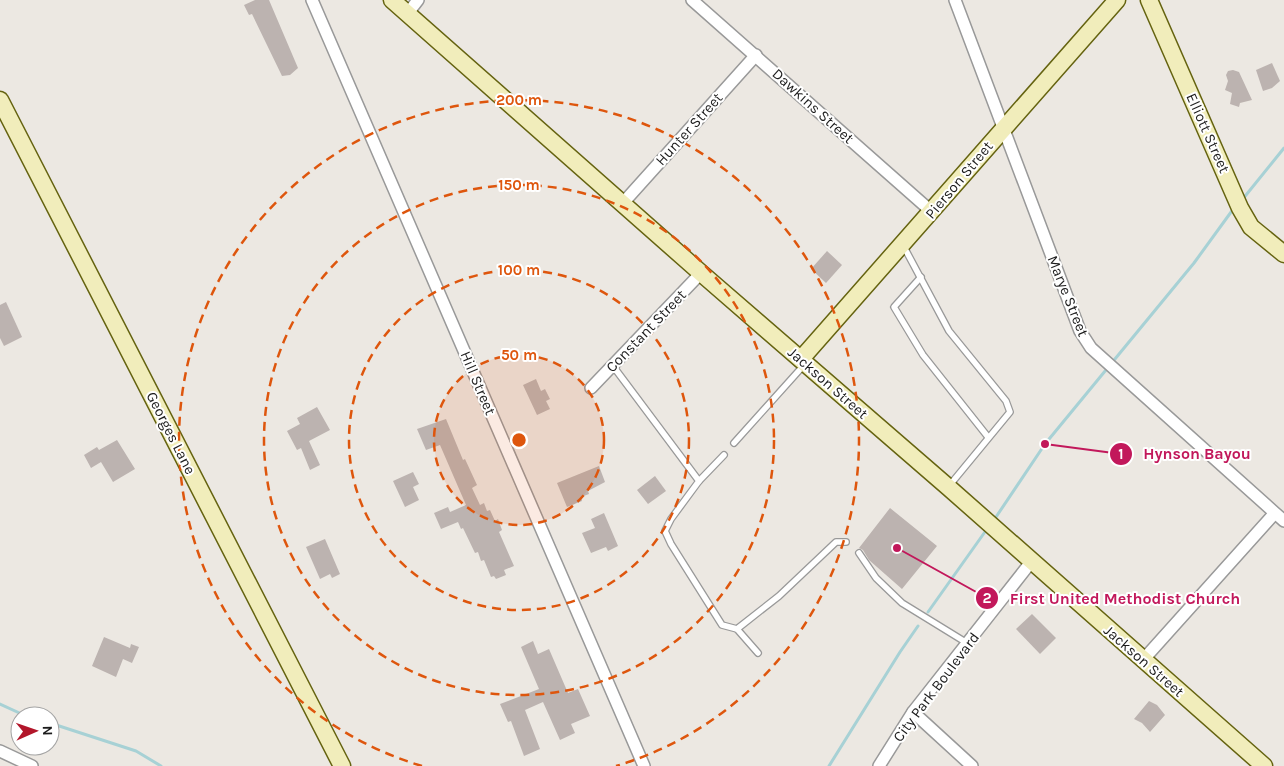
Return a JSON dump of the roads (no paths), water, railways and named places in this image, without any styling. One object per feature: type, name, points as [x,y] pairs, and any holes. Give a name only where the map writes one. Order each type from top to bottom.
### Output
[{"type":"street","name":"Hill Street","points":[[312,0],[644,766]]},
{"type":"street","name":"Jackson Street","points":[[392,0],[1264,766]]},
{"type":"street","points":[[408,13],[418,0]]},
{"type":"street","name":"Dawkins Street","points":[[692,0],[932,212]]},
{"type":"street","name":"Marye Street","points":[[956,0],[1080,332],[1091,348],[1284,521]]},
{"type":"street","name":"Pierson Street","points":[[803,361],[1004,127],[1117,0]]},
{"type":"street","name":"Elliott Street","points":[[1149,0],[1240,208],[1252,227],[1284,254]]},
{"type":"street","name":"Hunter Street","points":[[623,203],[756,55]]},
{"type":"street","name":"Georges Lane","points":[[0,100],[342,766]]},
{"type":"street","name":"Constant Street","points":[[592,388],[701,273]]},
{"type":"street","points":[[1143,660],[1274,514]]},
{"type":"street","name":"City Park Boulevard","points":[[879,766],[913,712],[1031,562]]},
{"type":"street","points":[[913,712],[972,766]]},
{"type":"street","points":[[0,751],[32,766]]},
{"type":"lane","points":[[903,245],[949,331],[1006,401],[1010,412],[948,487]]},
{"type":"lane","points":[[921,277],[894,307],[923,355],[988,437]]},
{"type":"lane","points":[[734,444],[803,361]]},
{"type":"lane","points":[[613,366],[699,481]]},
{"type":"lane","points":[[724,455],[699,481],[671,519],[665,531],[671,544],[722,625],[737,630],[758,653]]},
{"type":"lane","points":[[737,630],[779,596],[836,542],[846,542]]},
{"type":"lane","points":[[859,553],[876,578],[902,604],[967,644]]},
{"type":"waterway","points":[[1242,200],[1284,148]]},
{"type":"waterway","points":[[994,520],[1045,444],[1194,263],[1234,208]]},
{"type":"waterway","points":[[928,612],[987,529]]},
{"type":"waterway","points":[[829,766],[918,626]]},
{"type":"waterway","points":[[0,704],[10,709]]},
{"type":"waterway","points":[[60,726],[136,751],[161,766]]},
{"type":"place","name":"Hynson Bayou","points":[[1045,444]]},
{"type":"place","name":"First United Methodist Church","points":[[897,548]]}]
